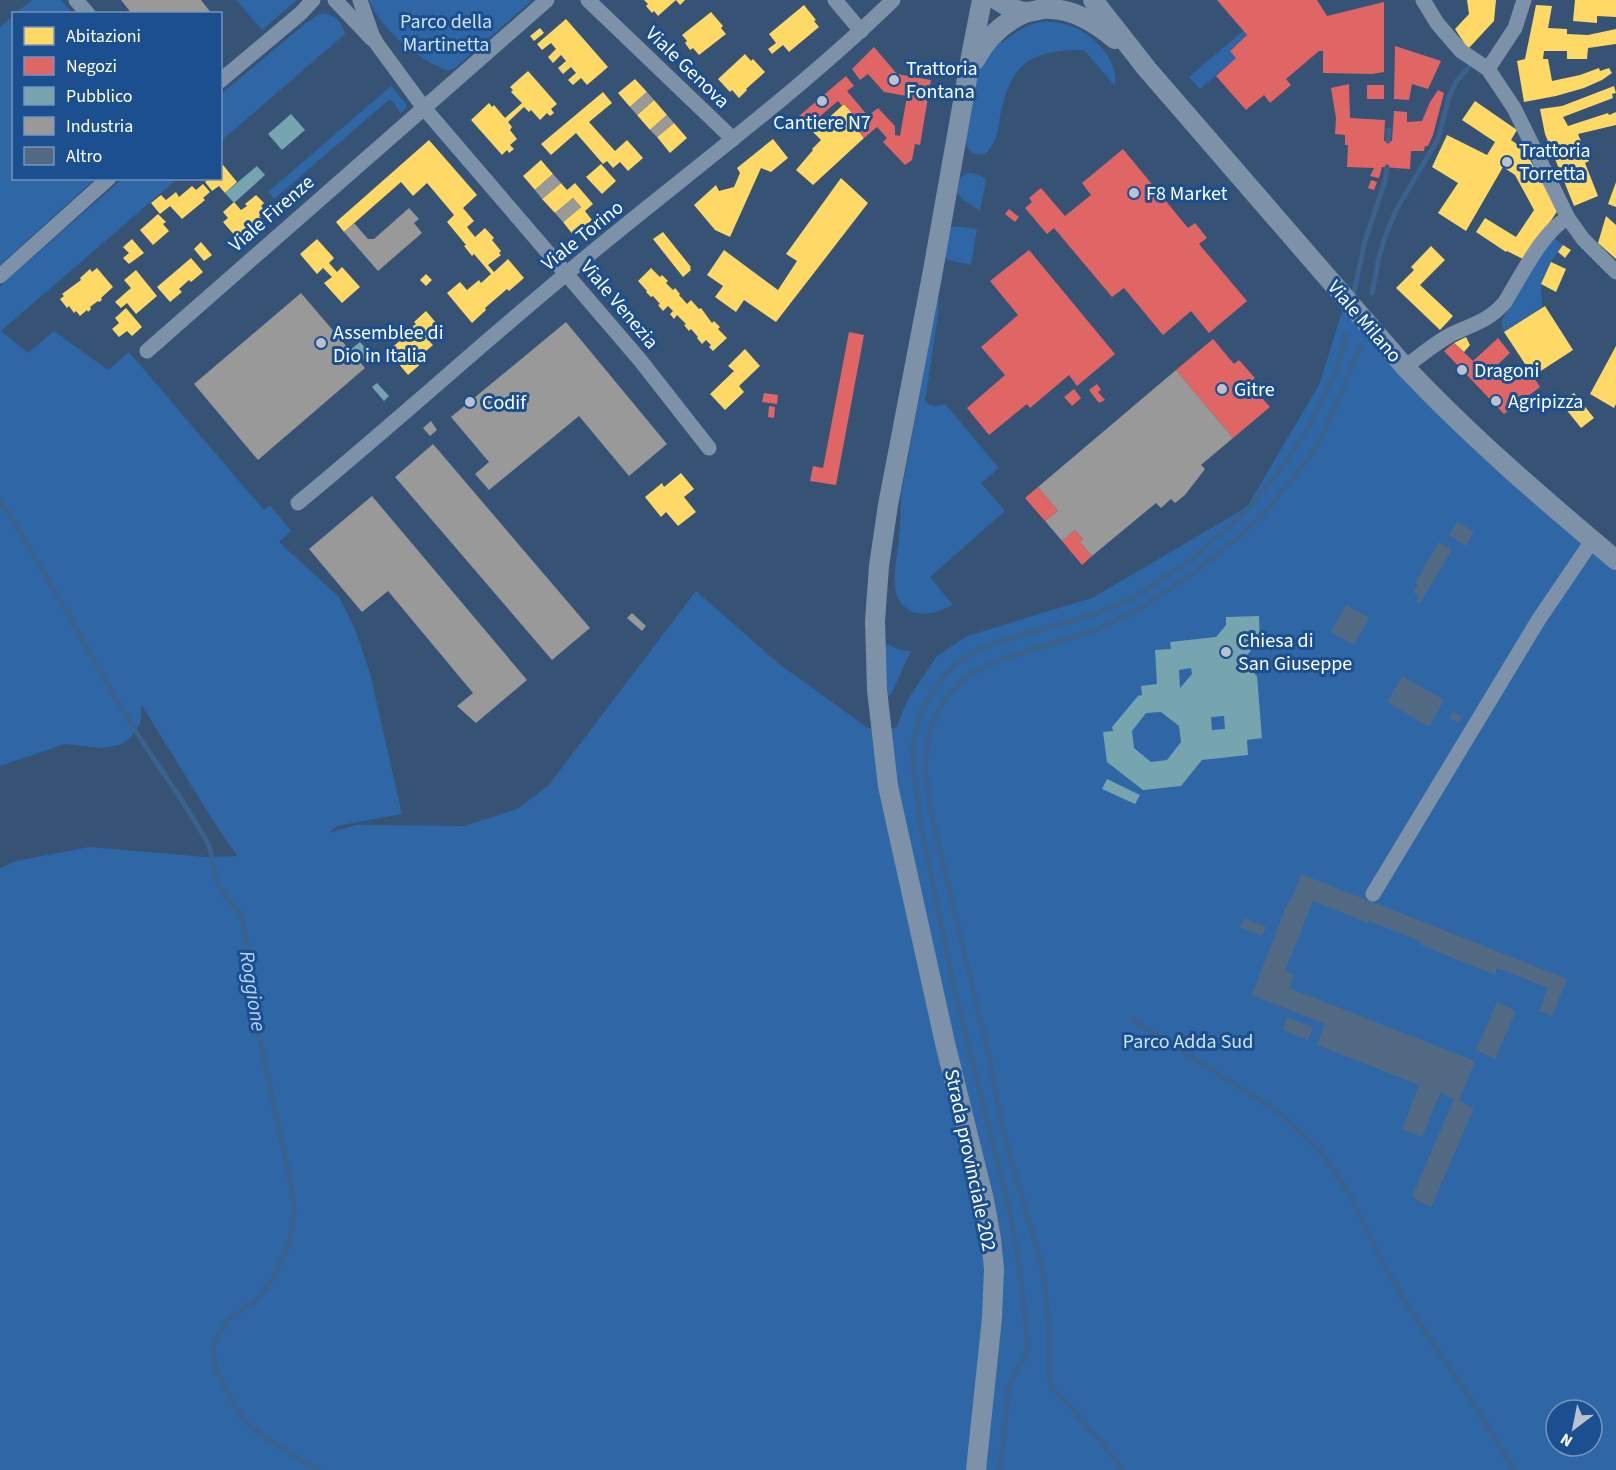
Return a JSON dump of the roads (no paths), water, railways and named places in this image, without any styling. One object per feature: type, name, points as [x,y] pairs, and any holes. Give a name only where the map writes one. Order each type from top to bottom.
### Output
[{"type":"street","points":[[76,0],[86,12]]},
{"type":"street","points":[[222,79],[301,13],[313,0]]},
{"type":"street","points":[[335,0],[345,13]]},
{"type":"street","points":[[360,0],[377,44]]},
{"type":"street","name":"Viale Firenze","points":[[147,351],[547,0]]},
{"type":"street","name":"Viale Genova","points":[[588,0],[733,139]]},
{"type":"street","points":[[835,0],[861,31]]},
{"type":"street","name":"Viale Torino","points":[[298,503],[567,273],[733,139],[861,31],[893,0]]},
{"type":"street","points":[[967,79],[982,0]]},
{"type":"street","name":"Viale Milano","points":[[997,0],[1011,9],[1038,7],[1063,10],[1083,17],[1106,31],[1138,59]]},
{"type":"street","name":"Viale Milano","points":[[1093,0],[1138,59],[1405,367],[1461,424],[1616,560]]},
{"type":"street","points":[[1423,0],[1437,23],[1461,51],[1488,69],[1514,108],[1568,218],[1583,239],[1616,272]]},
{"type":"street","points":[[1488,69],[1515,28],[1524,0]]},
{"type":"street","points":[[301,13],[318,5],[336,6],[377,44]]},
{"type":"street","points":[[967,79],[979,52],[990,36],[1004,24],[1038,7]]},
{"type":"street","name":"Viale Venezia","points":[[377,44],[424,108],[640,360],[709,448]]},
{"type":"street","name":"Strada provinciale 202","points":[[967,79],[888,505],[877,591],[875,655],[888,786],[945,1043],[984,1200],[991,1239],[994,1269],[993,1318],[976,1470]]},
{"type":"street","points":[[0,276],[108,180]]},
{"type":"street","points":[[1405,367],[1442,340],[1478,324],[1498,310],[1550,232],[1568,218]]},
{"type":"street","points":[[1373,894],[1539,619],[1592,541]]},
{"type":"waterway","points":[[1372,293],[1379,257],[1396,210],[1438,139],[1449,97],[1456,82],[1468,68]]},
{"type":"waterway","points":[[1388,141],[1389,130]]},
{"type":"waterway","points":[[1354,292],[1365,241],[1385,181],[1387,167]]},
{"type":"waterway","points":[[1000,1470],[1008,1392],[1028,1346],[1019,1262],[1009,1208],[955,992],[920,821],[913,758],[918,723],[923,707],[943,678],[956,664],[972,653],[989,645],[1094,614],[1130,600],[1191,560],[1237,519],[1284,465],[1309,427],[1337,369],[1347,335]]},
{"type":"waterway","points":[[1122,1470],[1101,1441],[1052,1387],[1049,1375],[1049,1326],[1043,1271],[1003,1131],[987,1047],[934,826],[925,770],[929,734],[946,698],[970,674],[1004,658],[1090,632],[1136,611],[1196,571],[1249,528],[1262,516],[1311,455],[1323,435],[1360,348]]},
{"type":"waterway","name":"Roggione","points":[[0,500],[132,725],[199,828],[210,849],[218,884],[242,917],[261,1045],[289,1175],[294,1209],[290,1241],[273,1280],[254,1301],[230,1319],[220,1331],[213,1347],[215,1368],[240,1415],[260,1434],[318,1470]]},
{"type":"waterway","points":[[1133,1020],[1277,1111],[1319,1149],[1350,1195],[1401,1295],[1476,1407],[1514,1470]]},
{"type":"place","name":"Trattoria Fontana","points":[[894,80]]},
{"type":"place","name":"Cantiere N7","points":[[822,101]]},
{"type":"place","name":"Trattoria Torretta","points":[[1507,162]]},
{"type":"place","name":"F8 Market","points":[[1134,193]]},
{"type":"place","name":"Assemblee di Dio in Italia","points":[[321,343]]},
{"type":"place","name":"Dragoni","points":[[1462,370]]},
{"type":"place","name":"Gitre","points":[[1222,389]]},
{"type":"place","name":"Agripizza","points":[[1496,401]]},
{"type":"place","name":"Codif","points":[[470,402]]},
{"type":"place","name":"Chiesa di San Giuseppe","points":[[1226,652]]},
{"type":"park label","name":"Parco della Martinetta","points":[[446,32]]},
{"type":"park label","name":"Parco Adda Sud","points":[[1188,1041]]}]
